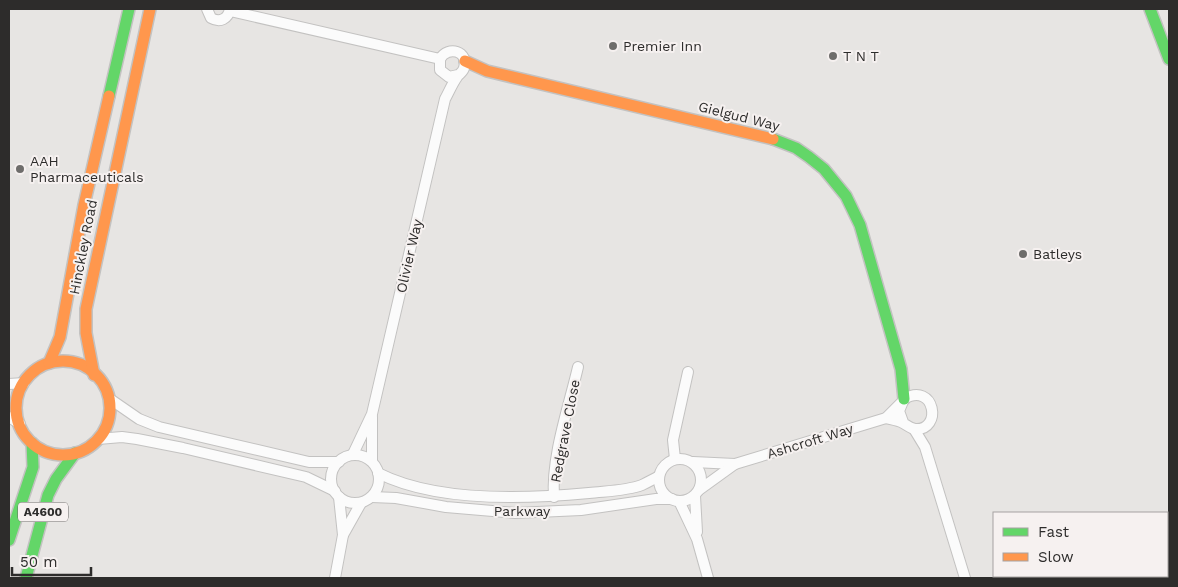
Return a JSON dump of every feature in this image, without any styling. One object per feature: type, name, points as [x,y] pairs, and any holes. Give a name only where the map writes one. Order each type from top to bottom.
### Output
[{"type":"main road","name":"Hinckley Road","points":[[49,363],[60,337],[84,205],[130,9]]},
{"type":"main road","name":"Hinckley Road","points":[[94,375],[86,333],[86,309],[94,263],[150,9]]},
{"type":"main road","points":[[1150,9],[1169,59]]},
{"type":"main road","name":"Gielgud Way","points":[[465,61],[488,71],[758,134],[796,148],[809,157],[835,181],[846,196],[860,225],[901,369],[903,401]]},
{"type":"main road","points":[[72,361],[86,368],[105,388],[110,399],[110,417],[107,426],[88,447],[75,453],[47,452],[26,437],[20,424],[18,399],[24,383],[34,371],[49,363],[72,361]]},
{"type":"main road","name":"A4600","points":[[9,540],[33,467],[32,443]]},
{"type":"main road","name":"A4600","points":[[26,578],[48,495],[56,479],[75,453]]},
{"type":"street","points":[[207,9],[211,18],[218,20],[225,19],[230,10],[440,60]]},
{"type":"street","points":[[446,52],[460,53],[465,61],[464,69],[460,74],[450,77],[439,68],[440,60],[446,52]]},
{"type":"street","name":"Gielgud Way","points":[[460,74],[488,71]]},
{"type":"street","name":"Olivier Way","points":[[353,454],[372,414],[445,99],[443,73]]},
{"type":"street","name":"Olivier Way","points":[[445,99],[460,74]]},
{"type":"street","name":"Redgrave Close","points":[[554,496],[553,482],[556,463],[578,366]]},
{"type":"street","name":"Gielgud Way","points":[[901,369],[917,395]]},
{"type":"street","points":[[676,459],[673,440],[688,372]]},
{"type":"street","points":[[9,384],[24,383]]},
{"type":"street","points":[[917,395],[925,397],[932,406],[932,419],[926,425],[914,429],[908,427],[903,422],[899,411],[903,401],[917,395]]},
{"type":"street","points":[[98,438],[122,437],[137,439],[306,477],[353,504],[361,503],[372,496],[377,488],[378,473],[368,457],[353,454],[339,462],[309,462],[159,427],[139,419],[110,399]]},
{"type":"street","name":"Ashcroft Way","points":[[693,462],[735,464],[886,418],[903,401]]},
{"type":"street","name":"Olivier Way","points":[[372,414],[372,461]]},
{"type":"street","points":[[9,417],[20,424]]},
{"type":"street","points":[[886,418],[903,422]]},
{"type":"street","points":[[925,447],[926,425]]},
{"type":"street","points":[[914,429],[925,447],[965,578]]},
{"type":"street","points":[[697,493],[689,499],[675,500],[665,495],[661,489],[659,476],[665,465],[676,459],[686,459],[693,462],[702,476],[702,483],[697,493],[697,539]]},
{"type":"street","points":[[335,578],[343,534],[337,494],[332,483],[332,474],[339,462]]},
{"type":"street","name":"Ashcroft Way","points":[[697,493],[735,464]]},
{"type":"street","name":"Parkway","points":[[378,473],[393,480],[416,486],[471,495],[528,498],[635,486],[659,476]]},
{"type":"street","name":"Parkway","points":[[372,496],[396,498],[446,507],[515,513],[581,510],[656,500],[675,500]]},
{"type":"street","points":[[675,500],[697,539],[708,578]]},
{"type":"street","points":[[343,534],[361,503]]},
{"type":"traffic: fast","points":[[109,96],[129,9]]},
{"type":"traffic: fast","points":[[1150,9],[1169,59]]},
{"type":"traffic: fast","points":[[773,139],[796,148],[809,157],[824,169],[846,196],[860,225],[901,369],[904,399]]},
{"type":"traffic: fast","points":[[9,540],[33,467],[32,443]]},
{"type":"traffic: fast","points":[[26,578],[48,495],[56,479],[75,453]]},
{"type":"traffic: slow","points":[[94,375],[86,333],[86,309],[150,9]]},
{"type":"traffic: slow","points":[[465,61],[487,71],[773,139]]},
{"type":"traffic: slow","points":[[49,363],[60,337],[84,205],[109,96]]},
{"type":"traffic: slow","points":[[63,361],[81,365],[96,375],[106,390],[110,408],[106,426],[96,441],[81,451],[63,455],[45,451],[30,441],[20,426],[16,408],[20,390],[30,375],[45,365],[63,361]]},
{"type":"place","name":"Premier Inn","points":[[613,46]]},
{"type":"place","name":"T N T","points":[[833,56]]},
{"type":"place","name":"AAH Pharmaceuticals","points":[[20,169]]},
{"type":"place","name":"Batleys","points":[[1023,254]]}]
